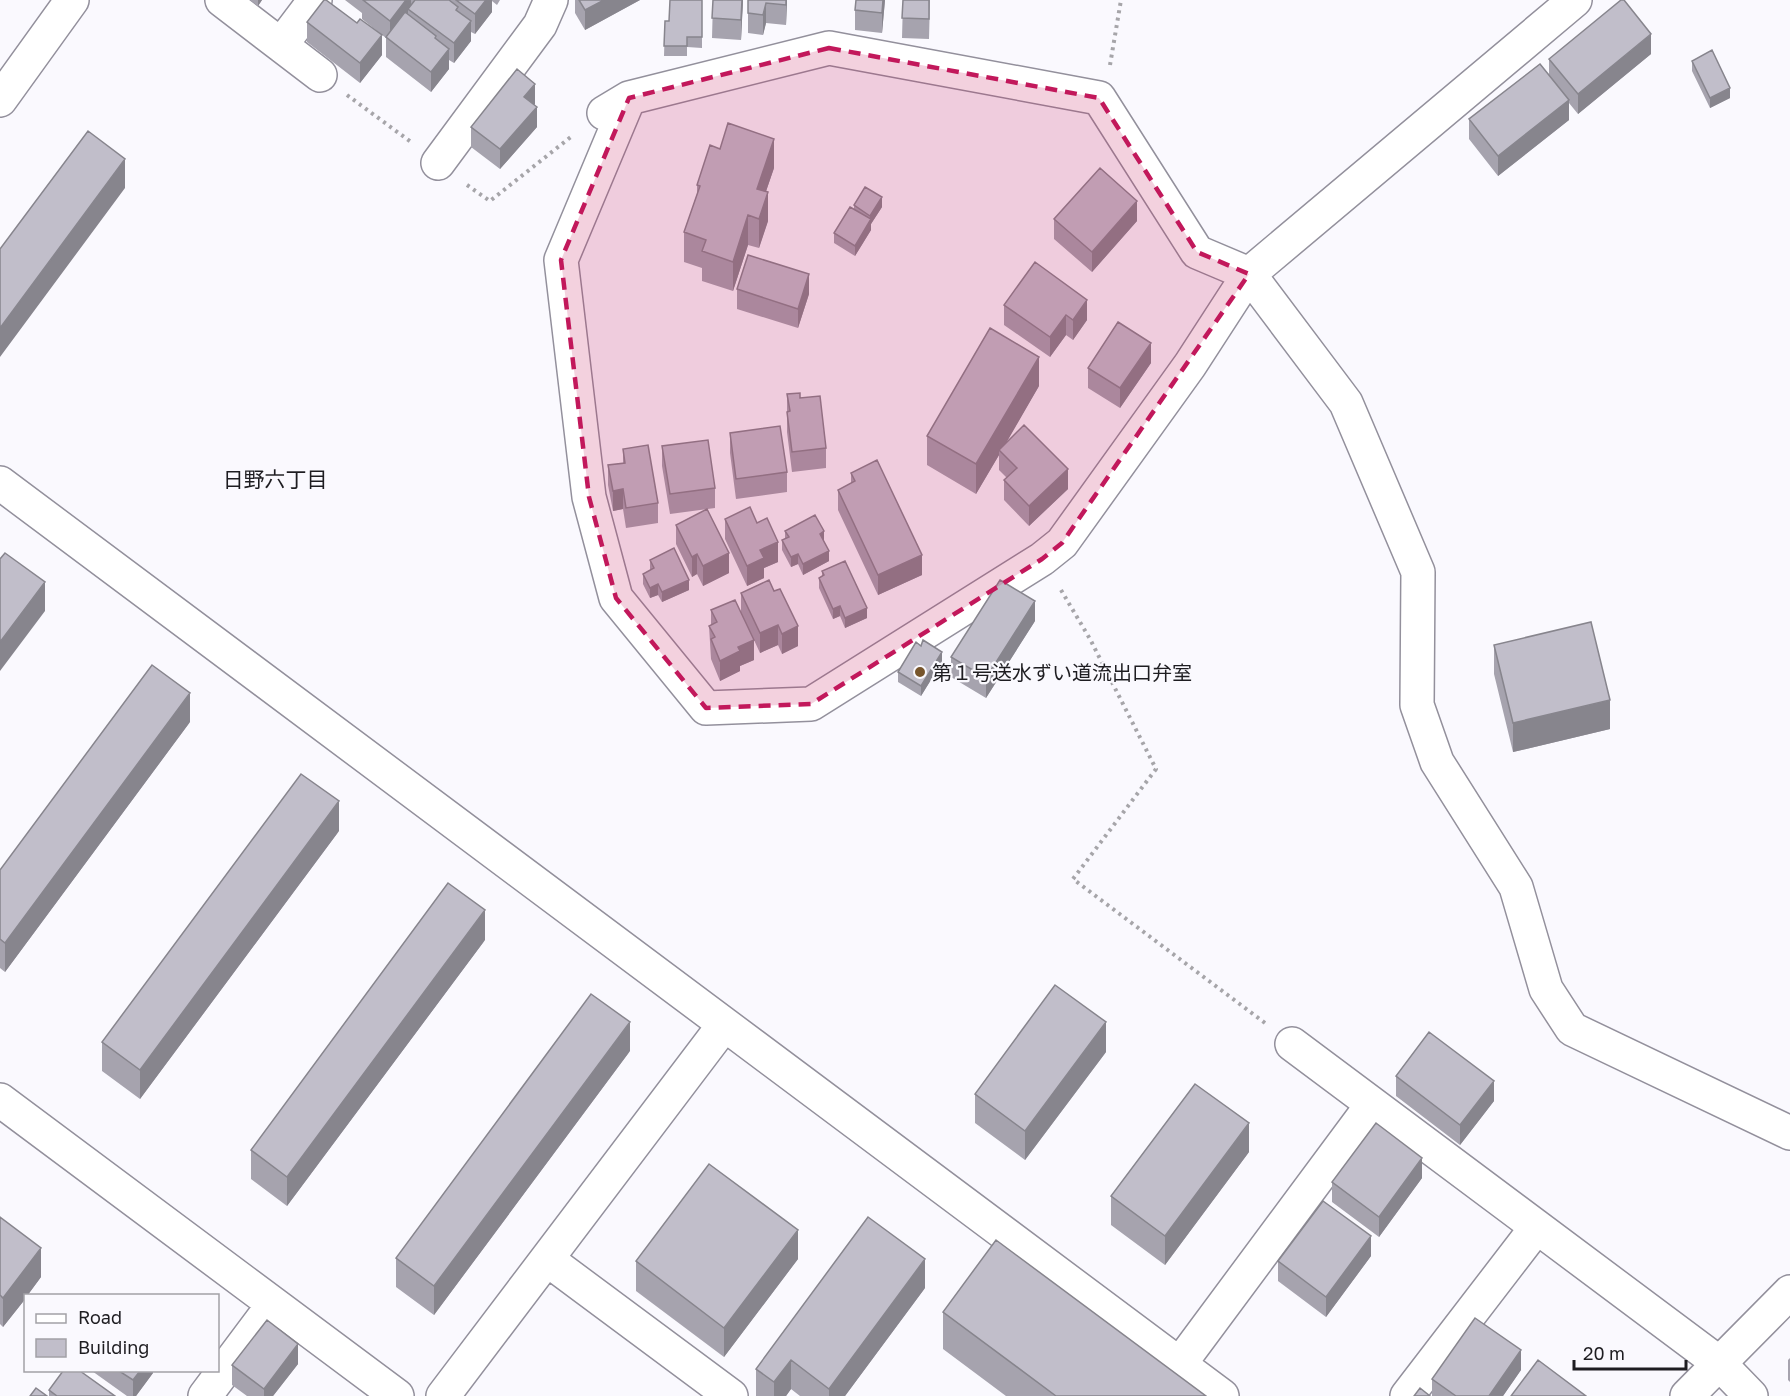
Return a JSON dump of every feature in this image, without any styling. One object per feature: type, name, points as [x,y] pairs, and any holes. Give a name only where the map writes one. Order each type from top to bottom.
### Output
[{"type":"street","points":[[0,100],[72,0]]},
{"type":"street","points":[[222,0],[320,75]]},
{"type":"street","points":[[281,45],[315,0]]},
{"type":"street","points":[[426,154],[540,25],[551,0]]},
{"type":"street","points":[[1575,0],[1249,274],[1190,365],[1062,543],[1042,559],[811,704],[706,708],[616,598],[589,497],[561,260],[616,105],[829,48],[1103,86],[1197,252],[1249,274],[1346,403],[1418,572],[1417,705],[1437,762],[1516,887],[1546,989],[1572,1029],[1790,1133]]},
{"type":"street","points":[[0,483],[1221,1396]]},
{"type":"street","points":[[443,1396],[724,1025]]},
{"type":"street","points":[[1292,1044],[1719,1363],[1751,1396]]},
{"type":"street","points":[[0,1100],[397,1396]]},
{"type":"street","points":[[1179,1365],[1372,1105]]},
{"type":"street","points":[[1407,1396],[1536,1228]]},
{"type":"street","points":[[548,1260],[731,1396]]},
{"type":"street","points":[[1687,1396],[1790,1292]]},
{"type":"street","points":[[206,1396],[273,1305]]},
{"type":"path","points":[[1103,86],[1121,0]]},
{"type":"path","points":[[348,96],[426,154]]},
{"type":"path","points":[[475,190],[490,201],[557,148]]},
{"type":"path","points":[[1042,559],[1090,639],[1156,769],[1073,879],[1292,1044]]},
{"type":"highlighted area","points":[[829,48],[1099,98],[1197,252],[1249,274],[1062,543],[1042,559],[811,704],[706,708],[616,598],[589,497],[561,260],[629,98]]},
{"type":"building","points":[[324,0],[357,23],[360,19],[382,35],[360,63],[307,22]]},
{"type":"building","points":[[363,0],[406,0],[390,21]]},
{"type":"building","points":[[415,0],[449,0],[458,7],[456,10],[471,21],[454,43],[408,9]]},
{"type":"building","points":[[456,0],[486,0],[475,14]]},
{"type":"building","points":[[579,0],[604,0],[585,10]]},
{"type":"building","points":[[670,0],[702,0],[702,37],[687,37],[687,46],[664,46],[665,21],[669,21]]},
{"type":"building","points":[[713,0],[742,0],[741,20],[712,18]]},
{"type":"building","points":[[748,0],[786,0],[786,5],[766,3],[763,15],[748,13]]},
{"type":"building","points":[[856,0],[883,0],[882,13],[855,10]]},
{"type":"building","points":[[903,0],[929,0],[929,19],[902,18]]},
{"type":"building","points":[[1621,0],[1624,0],[1651,34],[1578,94],[1549,59]]},
{"type":"building","points":[[405,12],[449,49],[431,72],[386,37]]},
{"type":"building","points":[[1712,50],[1730,88],[1710,98],[1692,61]]},
{"type":"building","points":[[1540,64],[1569,100],[1498,156],[1469,119]]},
{"type":"building","points":[[517,69],[535,84],[524,97],[537,107],[500,149],[471,127]]},
{"type":"building","points":[[728,123],[774,139],[757,189],[768,192],[759,219],[748,215],[733,262],[702,251],[706,240],[684,232],[700,186],[697,185],[710,145],[720,149]]},
{"type":"building","points":[[88,131],[125,159],[0,328],[0,249]]},
{"type":"building","points":[[1100,168],[1137,201],[1092,252],[1054,219]]},
{"type":"building","points":[[865,187],[882,197],[870,216],[854,205]]},
{"type":"building","points":[[850,207],[871,219],[855,246],[834,233]]},
{"type":"building","points":[[748,255],[809,274],[798,309],[737,289]]},
{"type":"building","points":[[1035,262],[1087,300],[1073,320],[1066,315],[1050,337],[1004,305]]},
{"type":"building","points":[[1118,322],[1151,343],[1120,388],[1088,368]]},
{"type":"building","points":[[990,328],[1039,357],[976,464],[927,436]]},
{"type":"building","points":[[800,393],[800,398],[820,396],[826,448],[792,452],[787,394]]},
{"type":"building","points":[[1024,425],[1068,469],[1029,506],[1004,480],[1017,468],[999,450]]},
{"type":"building","points":[[780,426],[787,472],[736,479],[730,433]]},
{"type":"building","points":[[708,440],[715,488],[670,494],[662,446]]},
{"type":"building","points":[[648,445],[658,503],[626,508],[623,489],[613,491],[608,465],[625,463],[623,449]]},
{"type":"building","points":[[877,460],[922,555],[878,575],[838,490],[855,481],[851,473]]},
{"type":"building","points":[[750,507],[757,523],[767,518],[778,542],[760,550],[764,558],[747,566],[725,519]]},
{"type":"building","points":[[707,509],[729,553],[703,566],[697,554],[692,557],[676,525]]},
{"type":"building","points":[[815,515],[824,531],[820,534],[829,551],[803,564],[798,554],[791,557],[782,540],[789,537],[785,531]]},
{"type":"building","points":[[674,548],[689,580],[662,592],[658,584],[650,588],[643,574],[654,568],[650,560]]},
{"type":"building","points":[[5,553],[45,582],[0,642],[0,559]]},
{"type":"building","points":[[845,561],[867,608],[845,618],[840,606],[833,609],[819,578],[824,575],[822,571]]},
{"type":"building","points":[[769,580],[774,591],[780,589],[798,626],[782,634],[778,625],[760,633],[741,593]]},
{"type":"building","points":[[1000,580],[1035,601],[986,678],[951,657]]},
{"type":"building","points":[[735,600],[754,640],[738,647],[740,651],[720,661],[711,639],[715,637],[709,626],[717,622],[711,610]]},
{"type":"building","points":[[1591,622],[1610,700],[1513,723],[1494,645]]},
{"type":"building","name":"第１号送水ずい道流出口弁室","points":[[923,640],[942,652],[921,686],[898,672],[916,642],[921,646]]},
{"type":"building","points":[[152,665],[190,693],[5,943],[0,939],[0,870]]},
{"type":"building","points":[[301,774],[339,801],[140,1070],[102,1042]]},
{"type":"building","points":[[448,883],[485,910],[287,1177],[251,1150]]},
{"type":"building","points":[[1055,985],[1106,1022],[1025,1131],[975,1094]]},
{"type":"building","points":[[591,994],[630,1022],[434,1286],[396,1258]]},
{"type":"building","points":[[1429,1032],[1494,1081],[1460,1125],[1396,1076]]},
{"type":"building","points":[[1195,1084],[1249,1123],[1165,1236],[1111,1196]]},
{"type":"building","points":[[1376,1123],[1422,1158],[1379,1217],[1332,1182]]},
{"type":"building","points":[[709,1164],[798,1230],[724,1328],[636,1261]]},
{"type":"building","points":[[1323,1201],[1371,1236],[1326,1297],[1278,1261]]},
{"type":"building","points":[[0,1217],[41,1248],[3,1298],[0,1295]]},
{"type":"building","points":[[868,1217],[925,1259],[829,1389],[791,1360],[774,1382],[756,1369]]},
{"type":"building","points":[[996,1240],[1206,1396],[1056,1396],[943,1312]]},
{"type":"building","points":[[1475,1318],[1521,1350],[1489,1396],[1456,1396],[1432,1379]]},
{"type":"building","points":[[267,1320],[298,1344],[264,1389],[232,1365]]},
{"type":"building","points":[[1538,1360],[1586,1396],[1511,1396]]},
{"type":"building","points":[[62,1372],[81,1372],[115,1396],[57,1396],[49,1390]]},
{"type":"building","points":[[121,1372],[139,1372],[133,1380]]},
{"type":"building","points":[[36,1388],[47,1396],[30,1396]]},
{"type":"building","points":[[1420,1388],[1430,1396],[1414,1396]]},
{"type":"place","name":"第１号送水ずい道流出口弁室","points":[[920,672]]},
{"type":"district","name":"日野六丁目","points":[[275,479]]}]
